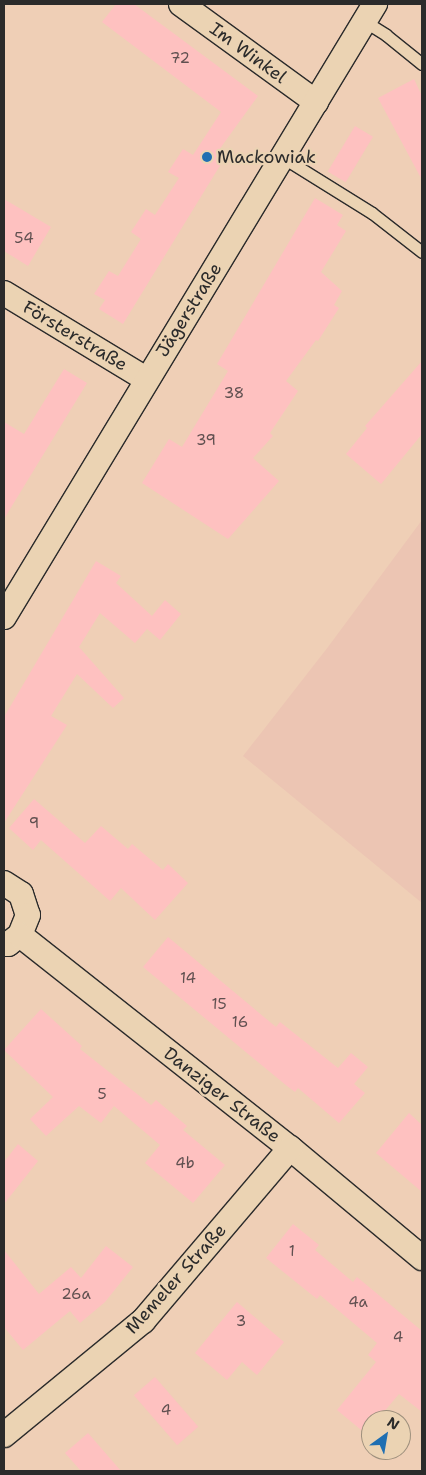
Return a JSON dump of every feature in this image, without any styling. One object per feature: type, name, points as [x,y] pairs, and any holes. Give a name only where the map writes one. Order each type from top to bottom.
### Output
[{"type":"street","name":"Im Winkel","points":[[181,4],[316,102]]},
{"type":"street","name":"Jägerstraße","points":[[4,616],[369,13]]},
{"type":"street","name":"Försterstraße","points":[[4,293],[146,379]]},
{"type":"street","name":"Danziger Straße","points":[[4,883],[21,894],[28,915],[12,940],[290,1148],[422,1258]]},
{"type":"street","name":"Memeler Straße","points":[[4,1435],[143,1321],[290,1148]]},
{"type":"lane","points":[[369,13],[386,35],[422,64]]},
{"type":"lane","points":[[282,157],[350,198],[422,252]]},
{"type":"shaded area","points":[[422,520],[422,903],[243,756],[328,647]]},
{"type":"building","points":[[116,4],[134,4],[258,96],[216,154],[224,159],[123,324],[99,309],[105,300],[94,294],[109,271],[118,276],[141,239],[131,232],[146,209],[155,215],[179,178],[168,172],[183,149],[193,155],[221,112],[102,22]]},
{"type":"building","points":[[414,79],[422,96],[422,180],[378,98]]},
{"type":"building","points":[[355,126],[373,137],[346,182],[328,171]]},
{"type":"building","points":[[315,198],[343,215],[337,225],[346,231],[321,272],[342,291],[334,305],[339,308],[318,341],[316,340],[286,381],[298,391],[270,433],[273,436],[253,458],[279,481],[228,539],[142,483],[169,439],[182,447],[228,371],[217,364]]},
{"type":"building","points":[[4,199],[51,227],[28,266],[4,251]]},
{"type":"building","points":[[422,361],[422,434],[381,484],[346,454],[367,428],[365,426]]},
{"type":"building","points":[[64,369],[87,383],[4,519],[4,422],[24,434]]},
{"type":"building","points":[[96,561],[121,576],[116,583],[152,616],[165,600],[181,614],[160,640],[147,629],[135,643],[100,613],[79,647],[124,698],[113,708],[77,674],[51,716],[67,725],[4,823],[4,717]]},
{"type":"building","points":[[34,799],[85,843],[101,826],[128,849],[132,844],[163,870],[168,864],[188,883],[155,920],[121,888],[110,901],[41,840],[33,850],[9,828]]},
{"type":"building","points":[[168,937],[276,1027],[280,1022],[338,1068],[351,1053],[368,1067],[354,1084],[365,1093],[339,1123],[298,1088],[295,1092],[287,1086],[143,967]]},
{"type":"building","points":[[41,1009],[82,1046],[80,1049],[151,1105],[156,1100],[187,1126],[183,1130],[225,1165],[193,1203],[145,1163],[160,1145],[114,1106],[101,1123],[79,1106],[46,1136],[30,1119],[53,1097],[4,1050]]},
{"type":"building","points":[[409,1113],[422,1125],[422,1192],[376,1153]]},
{"type":"building","points":[[18,1144],[38,1161],[4,1204],[4,1162]]},
{"type":"building","points":[[293,1224],[319,1245],[315,1250],[353,1282],[357,1277],[422,1331],[422,1412],[399,1394],[385,1410],[361,1410],[361,1430],[337,1410],[376,1362],[368,1355],[377,1343],[320,1295],[317,1299],[266,1258]]},
{"type":"building","points":[[106,1246],[133,1267],[105,1302],[80,1323],[70,1311],[23,1350],[4,1327],[4,1250],[39,1294],[71,1267],[81,1278]]},
{"type":"building","points":[[237,1302],[284,1342],[257,1375],[242,1362],[227,1380],[195,1353]]},
{"type":"building","points":[[155,1377],[198,1427],[177,1445],[134,1395]]},
{"type":"building","points":[[88,1433],[121,1471],[81,1471],[65,1453]]},
{"type":"place","name":"Mackowiak","points":[[207,157]]}]
